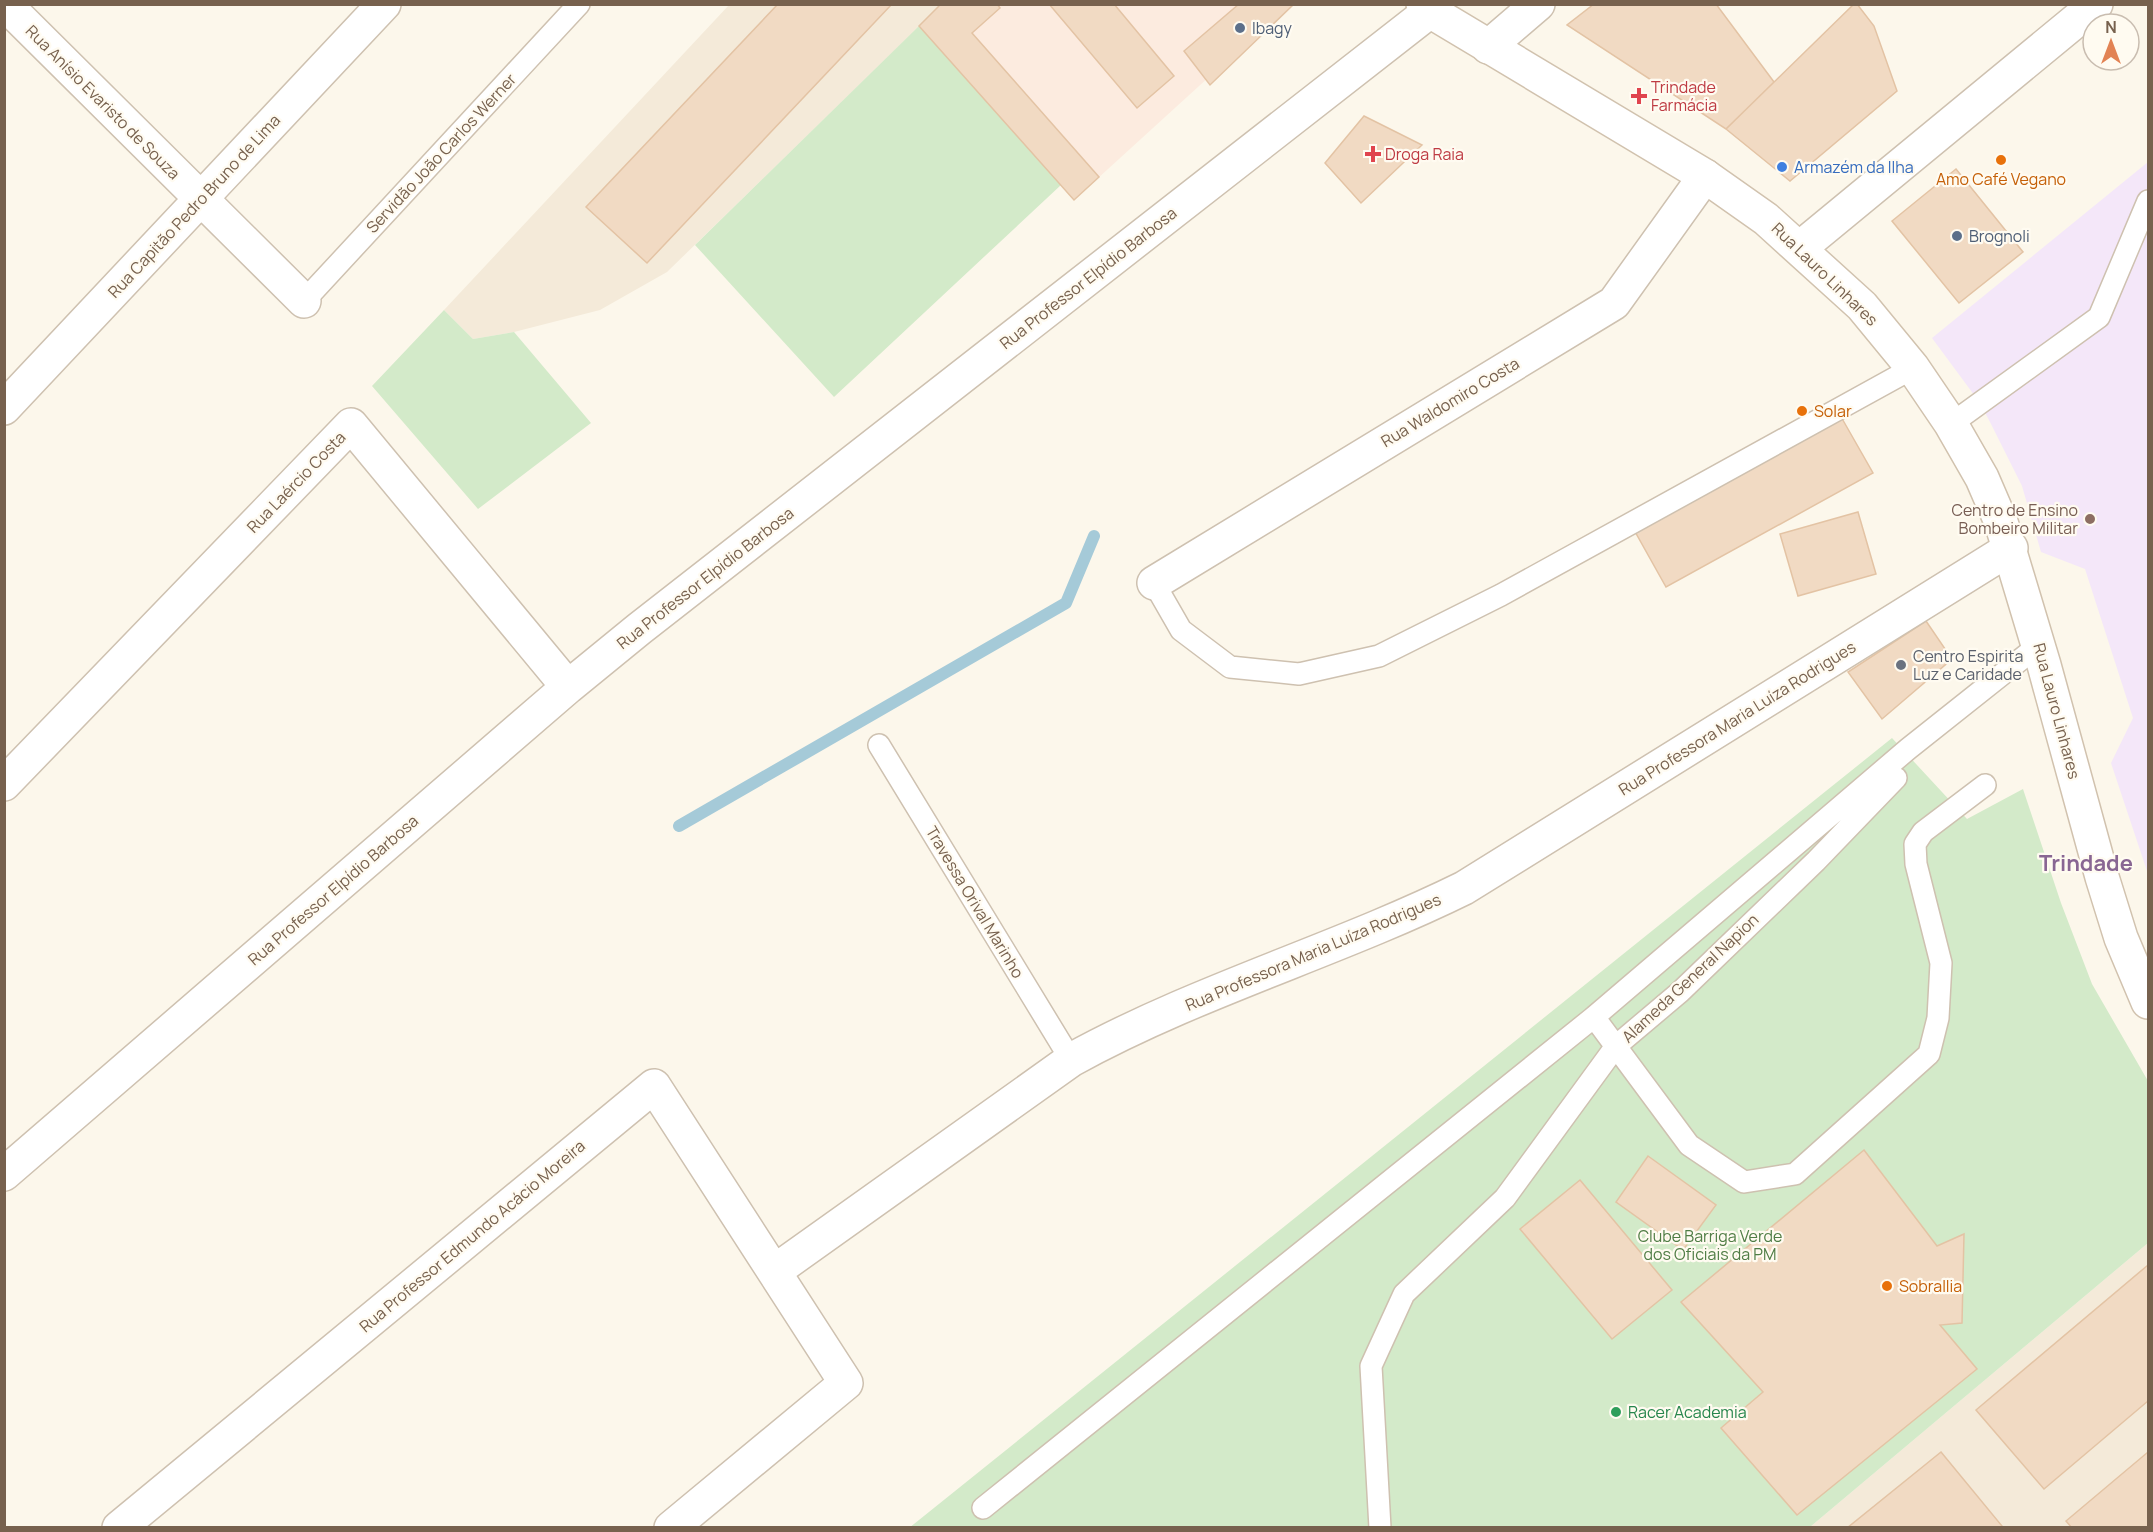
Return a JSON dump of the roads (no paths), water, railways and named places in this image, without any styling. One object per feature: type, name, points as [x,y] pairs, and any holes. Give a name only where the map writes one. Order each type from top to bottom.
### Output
[{"type":"street","name":"Rua Anísio Evaristo de Souza","points":[[5,4],[304,301]]},
{"type":"street","name":"Rua Capitão Pedro Bruno de Lima","points":[[4,408],[384,4]]},
{"type":"street","points":[[1488,46],[1538,4]]},
{"type":"street","points":[[1800,248],[2096,4]]},
{"type":"street","name":"Rua Lauro Linhares","points":[[1427,8],[1705,176],[1766,219],[1862,306],[1913,368],[1951,424],[1982,478],[2011,548],[2105,888],[2121,938],[2148,1002]]},
{"type":"street","name":"Rua Professor Elpídio Barbosa","points":[[4,1174],[568,687],[1427,8]]},
{"type":"street","name":"Rua Waldomiro Costa","points":[[1154,583],[1614,303],[1705,176]]},
{"type":"street","name":"Rua Laércio Costa","points":[[4,784],[351,425],[568,687]]},
{"type":"street","name":"Rua Professora Maria Luíza Rodrigues","points":[[775,1271],[1071,1060],[1115,1036],[1362,935],[1464,888],[2011,548]]},
{"type":"street","name":"Rua Professor Edmundo Acácio Moreira","points":[[119,1527],[654,1086],[775,1271]]},
{"type":"street","points":[[671,1527],[846,1383],[775,1271]]},
{"type":"lane","name":"Servidão João Carlos Werner","points":[[304,301],[579,4]]},
{"type":"lane","points":[[1951,424],[2098,317],[2148,201]]},
{"type":"lane","points":[[1154,583],[1181,630],[1230,667],[1299,674],[1379,656],[1501,595],[1913,368]]},
{"type":"lane","points":[[983,1508],[1594,1017],[1908,749],[2039,645]]},
{"type":"lane","name":"Travessa Orival Marinho","points":[[879,745],[1071,1060]]},
{"type":"lane","name":"Alameda General Napion","points":[[1896,778],[1815,861],[1680,992],[1616,1046],[1689,1144],[1744,1182],[1795,1174],[1929,1054],[1938,1018],[1941,963],[1916,864],[1915,844],[1923,832],[1985,785]]},
{"type":"lane","points":[[1380,1527],[1371,1365],[1404,1294],[1505,1198],[1616,1046],[1594,1017]]},
{"type":"waterway","points":[[679,826],[1066,603],[1094,536]]},
{"type":"place","name":"Ibagy","points":[[1240,28]]},
{"type":"place","name":"Trindade Farmácia","points":[[1639,96]]},
{"type":"place","name":"Droga Raia","points":[[1373,154]]},
{"type":"place","name":"Amo Café Vegano","points":[[2001,160]]},
{"type":"place","name":"Armazém da Ilha","points":[[1782,167]]},
{"type":"place","name":"Brognoli","points":[[1957,236]]},
{"type":"place","name":"Solar","points":[[1802,411]]},
{"type":"place","name":"Centro de Ensino Bombeiro Militar","points":[[2090,519]]},
{"type":"place","name":"Centro Espirita Luz e Caridade","points":[[1901,665]]},
{"type":"place","name":"Sobrallia","points":[[1887,1286]]},
{"type":"place","name":"Racer Academia","points":[[1616,1412]]},
{"type":"district","name":"Trindade","points":[[2086,863]]},
{"type":"park label","name":"Clube Barriga Verde dos Oficiais da PM","points":[[1710,1245]]}]
